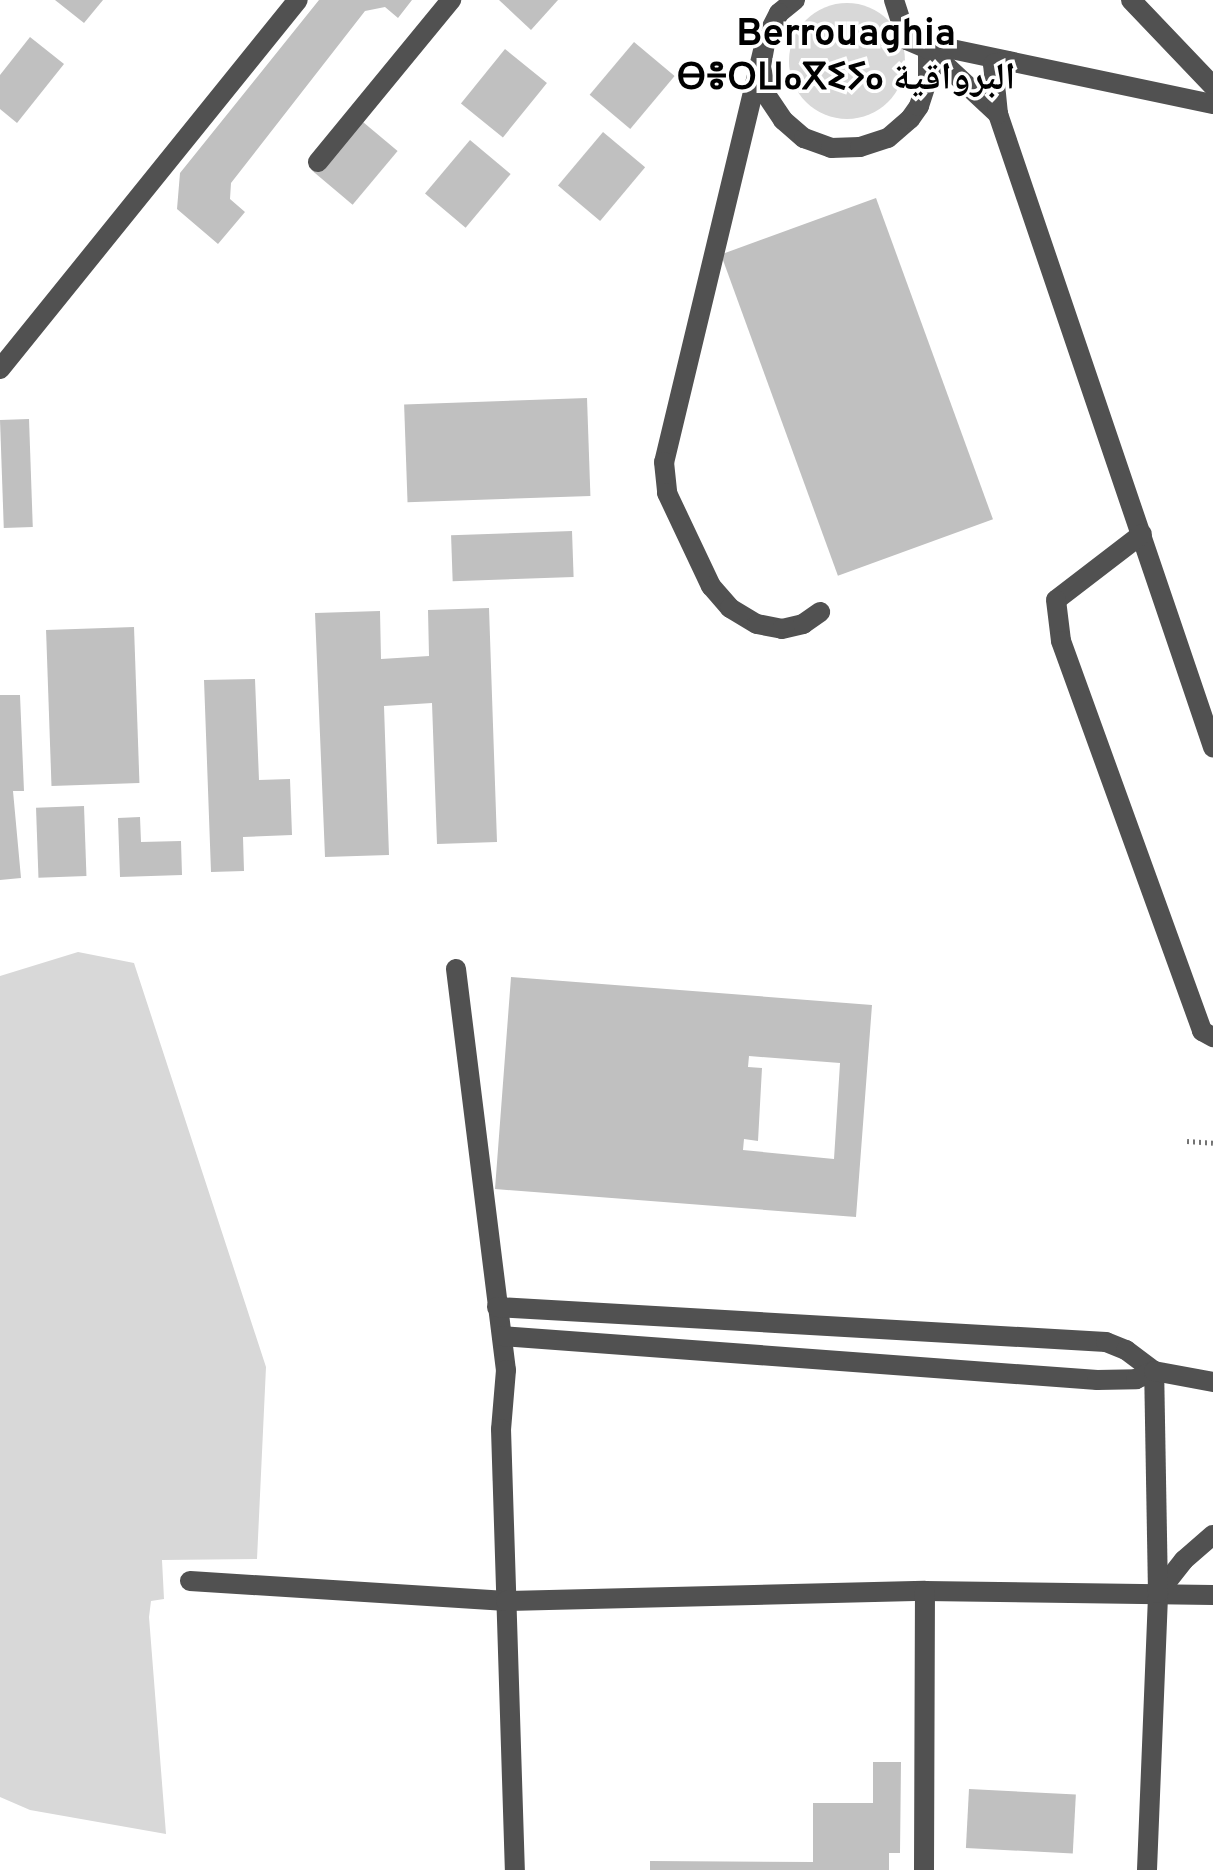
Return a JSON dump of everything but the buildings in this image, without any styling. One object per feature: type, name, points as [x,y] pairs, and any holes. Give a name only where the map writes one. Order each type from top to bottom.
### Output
[{"type":"street","points":[[0,369],[298,0]]},
{"type":"street","points":[[318,162],[451,0]]},
{"type":"street","points":[[795,0],[779,13],[766,38],[722,210],[664,462],[667,493],[711,586],[730,608],[757,624],[782,629],[803,624],[820,612]]},
{"type":"street","points":[[894,0],[907,40],[928,49],[998,114]]},
{"type":"street","points":[[1131,0],[1213,86]]},
{"type":"street","points":[[766,38],[761,67],[767,96],[783,120],[804,138],[831,148],[860,147],[888,138],[910,119],[919,106],[928,78],[928,49]]},
{"type":"street","points":[[907,40],[1213,104]]},
{"type":"street","points":[[1008,61],[993,64],[998,114],[1213,747]]},
{"type":"street","points":[[1142,534],[1056,600],[1061,641],[1202,1031],[1213,1037]]},
{"type":"street","points":[[456,969],[506,1370],[501,1429],[515,1870]]},
{"type":"street","points":[[497,1307],[1106,1342],[1126,1350],[1154,1371],[1213,1382]]},
{"type":"street","points":[[502,1336],[1097,1380],[1136,1379],[1154,1371]]},
{"type":"street","points":[[1147,1870],[1158,1593],[1154,1371]]},
{"type":"street","points":[[1158,1593],[1184,1560],[1213,1535]]},
{"type":"street","points":[[190,1581],[506,1601],[925,1591],[1213,1595]]},
{"type":"street","points":[[924,1870],[925,1591]]},
{"type":"path","points":[[1187,1141],[1213,1143]]},
{"type":"shaded area","points":[[847,3],[869,7],[888,20],[901,39],[905,61],[901,83],[888,102],[869,115],[847,119],[825,115],[806,102],[793,83],[789,61],[793,39],[806,20],[825,7]]},
{"type":"shaded area","points":[[78,952],[134,963],[266,1367],[257,1559],[162,1560],[164,1599],[151,1601],[149,1617],[166,1834],[30,1810],[0,1797],[0,976]]},
{"type":"district","name":"Berrouaghia ⴱⴻⵔⵡⴰⴳⵉⵢⴰ البرواقية","points":[[846,58]]}]
